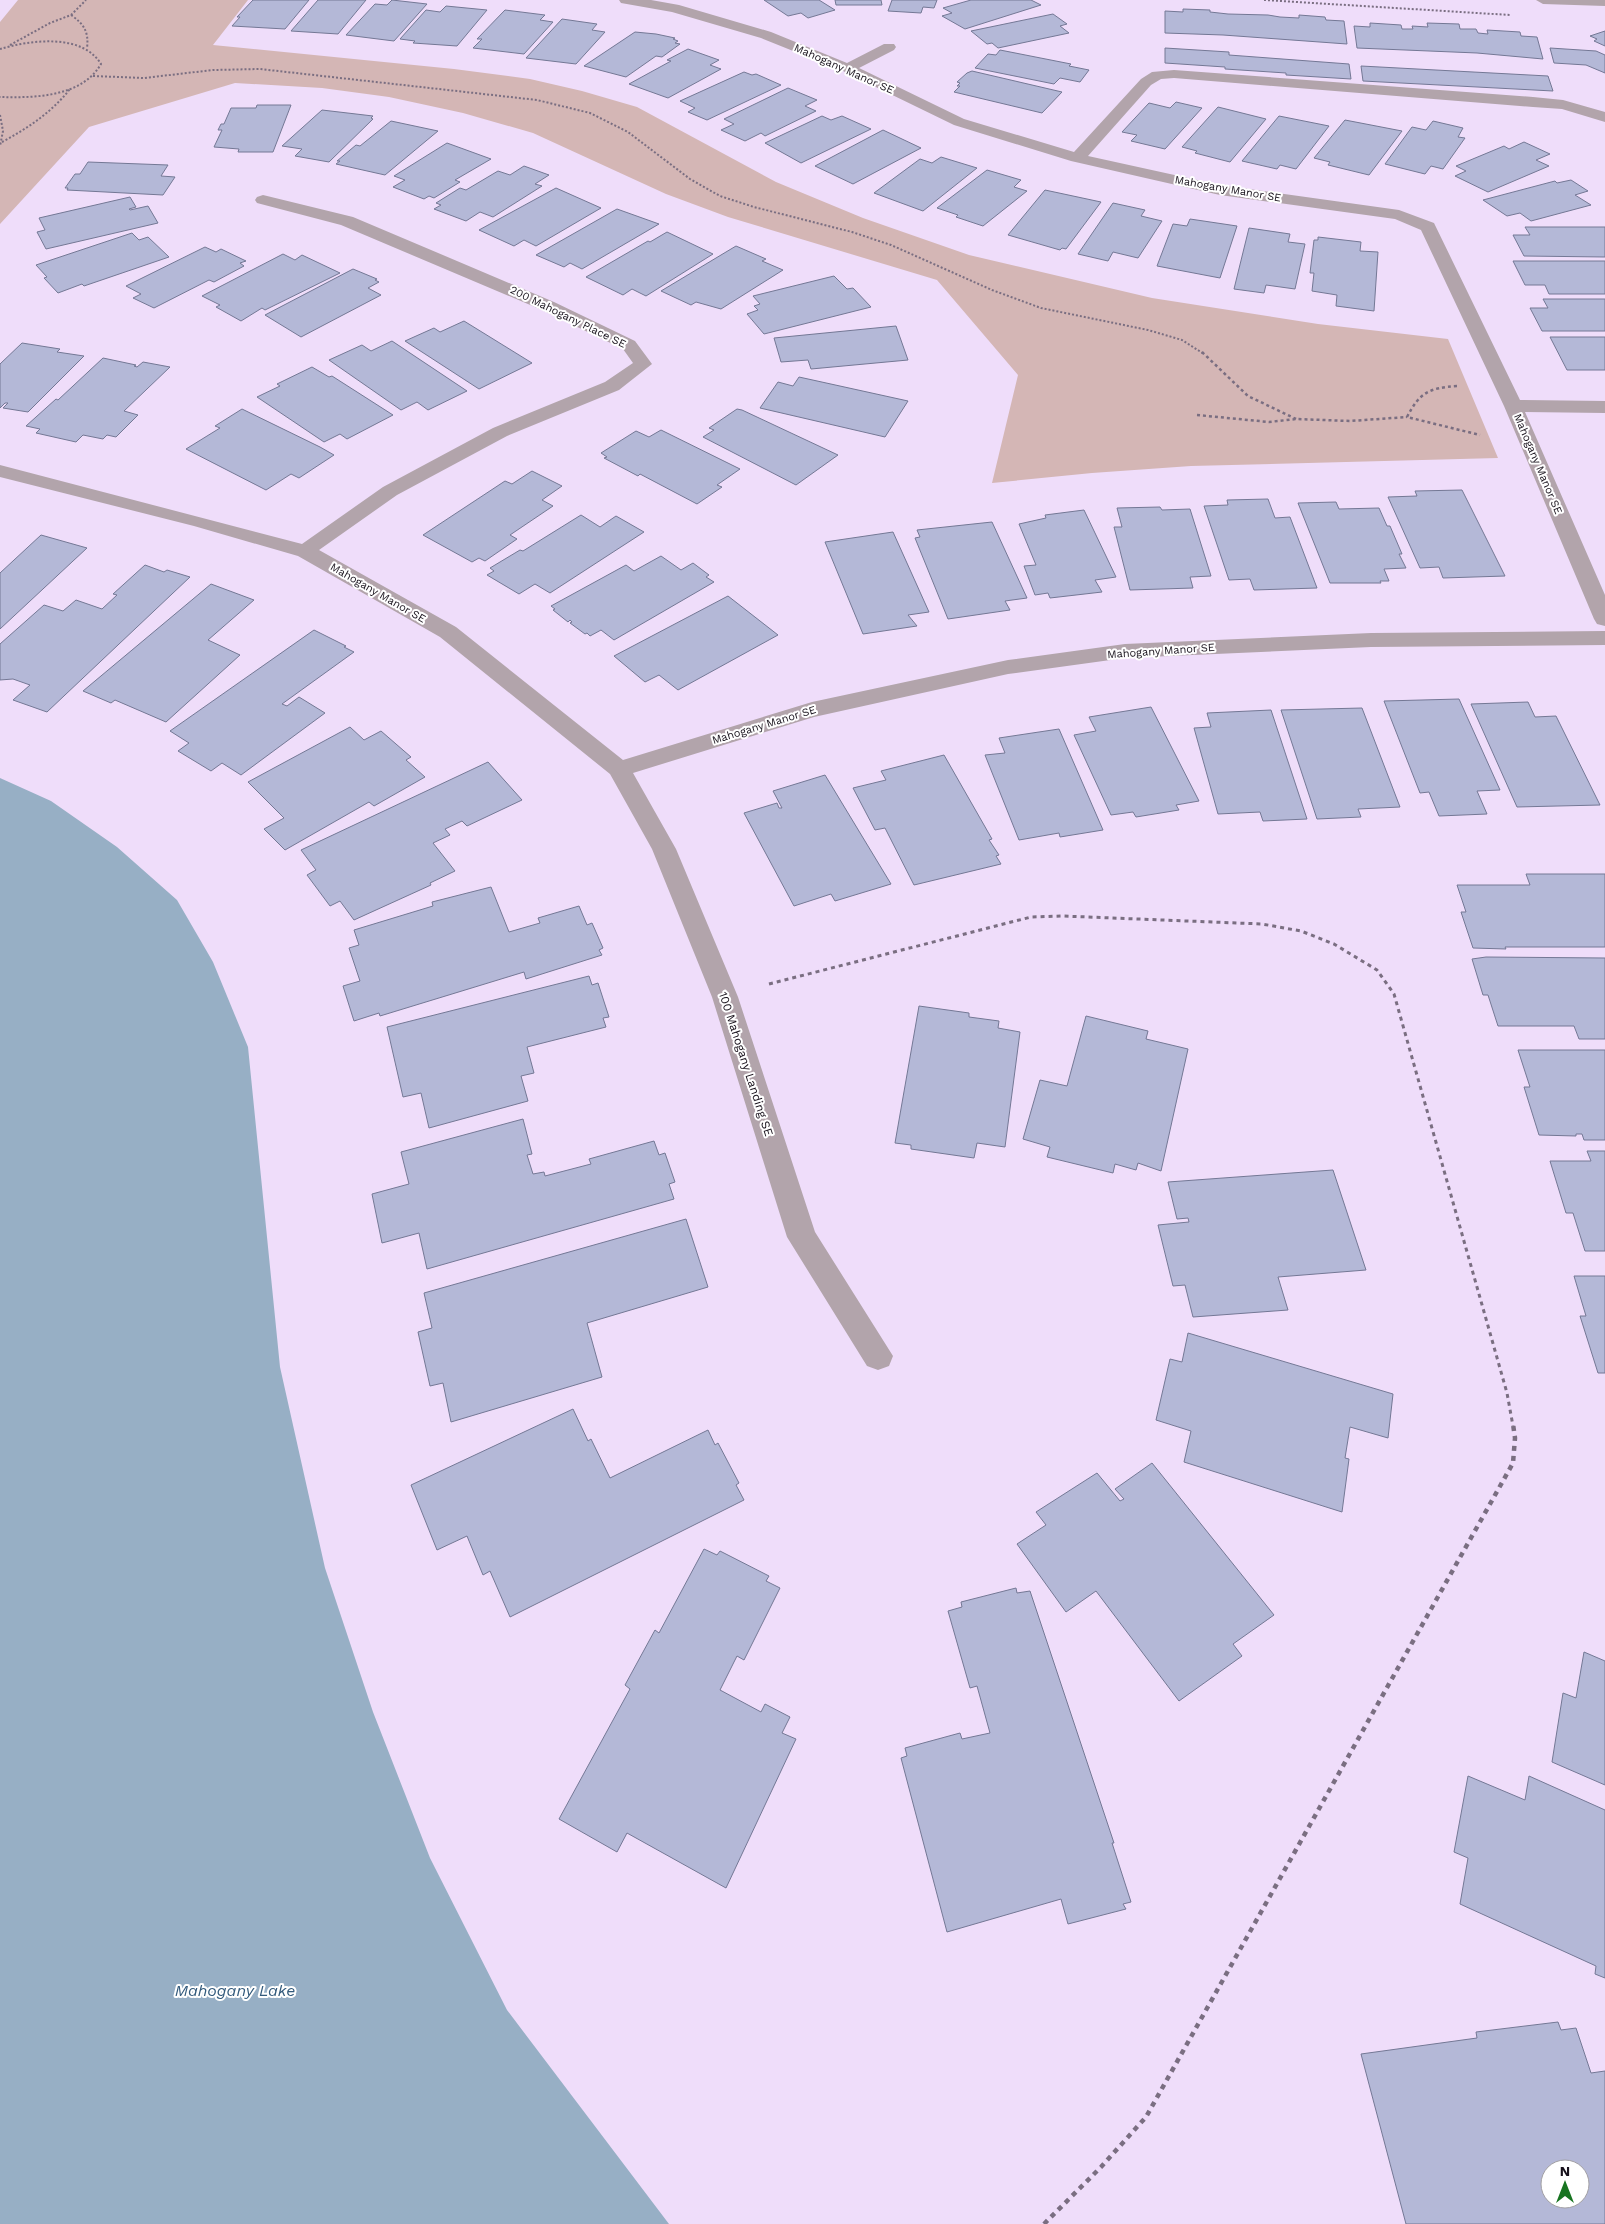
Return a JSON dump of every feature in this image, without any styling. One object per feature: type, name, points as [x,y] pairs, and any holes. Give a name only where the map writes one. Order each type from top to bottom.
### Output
[{"type":"street","name":"Mahogany Manor SE","points":[[626,0],[674,8],[766,35],[848,68],[959,122],[1077,158],[1220,190],[1398,215],[1428,227],[1513,406],[1605,619]]},
{"type":"street","points":[[1543,0],[1605,2]]},
{"type":"street","points":[[848,68],[889,47]]},
{"type":"street","points":[[1077,158],[1146,82],[1157,75],[1174,74],[1533,102],[1563,105],[1605,117]]},
{"type":"street","name":"200 Mahogany Place SE","points":[[263,200],[347,221],[548,306],[629,345],[643,364],[612,386],[500,432],[390,491],[305,551]]},
{"type":"street","points":[[1513,406],[1605,407]]},
{"type":"street","name":"Mahogany Manor SE","points":[[0,471],[201,522],[305,551],[448,632],[619,769],[812,710],[1008,667],[1115,653],[1371,640],[1605,638]]},
{"type":"street","name":"100 Mahogany Landing SE","points":[[619,769],[664,848],[725,997],[802,1237],[878,1356]]},
{"type":"path","points":[[0,49],[50,23],[71,15],[86,0]]},
{"type":"path","points":[[1264,0],[1512,15]]},
{"type":"path","points":[[71,15],[84,24],[89,36],[87,48]]},
{"type":"path","points":[[0,97],[29,97],[70,89],[93,76],[100,64],[95,53],[87,48],[63,43],[9,46]]},
{"type":"path","points":[[93,76],[144,78],[213,70],[260,69],[537,100],[590,112],[628,132],[690,179],[720,196],[754,207],[852,232],[891,245],[992,290],[1041,308],[1148,330],[1182,340],[1205,354],[1248,396],[1296,419]]},
{"type":"path","points":[[2,142],[42,119],[60,103],[70,89]]},
{"type":"path","points":[[0,115],[3,123],[0,146]]},
{"type":"path","points":[[1408,417],[1417,398],[1432,388],[1465,385]]},
{"type":"path","points":[[1197,415],[1260,422],[1296,419],[1350,422],[1408,417],[1473,435],[1486,436]]},
{"type":"path","points":[[725,997],[790,978],[1031,917],[1063,916],[1262,924],[1301,931],[1334,944],[1377,970],[1394,994],[1507,1393],[1515,1438],[1513,1463],[1146,2116],[1101,2167],[1046,2219],[1044,2224]]},
{"type":"shaded area","points":[[18,0],[248,0],[213,45],[454,69],[530,79],[582,91],[637,107],[776,182],[863,218],[969,255],[1152,298],[1318,324],[1448,339],[1498,458],[1191,466],[992,483],[1018,375],[937,280],[728,217],[666,194],[533,133],[463,113],[389,97],[322,88],[235,83],[89,127],[0,224],[0,22]]},
{"type":"water","name":"Mahogany Lake","points":[[0,778],[51,801],[117,847],[177,900],[213,962],[248,1047],[280,1367],[325,1568],[373,1712],[430,1858],[507,2010],[669,2224],[0,2224]]},
{"type":"building","points":[[253,0],[309,0],[285,29],[232,26],[240,17],[237,17]]},
{"type":"building","points":[[318,0],[366,0],[338,34],[291,31]]},
{"type":"building","points":[[392,0],[427,4],[394,41],[346,35],[375,4],[387,5]]},
{"type":"building","points":[[764,0],[819,0],[835,10],[808,18],[801,13],[788,16]]},
{"type":"building","points":[[835,0],[881,0],[882,5],[836,5]]},
{"type":"building","points":[[892,0],[937,0],[934,8],[923,7],[921,13],[888,11]]},
{"type":"building","points":[[971,0],[1031,0],[1041,5],[965,29],[942,16],[952,13],[943,8]]},
{"type":"building","points":[[446,6],[487,10],[457,46],[413,43],[415,41],[400,39],[426,10],[440,12]]},
{"type":"building","points":[[1183,9],[1210,10],[1210,12],[1228,14],[1299,18],[1299,15],[1344,21],[1347,44],[1223,35],[1165,33],[1165,11],[1183,12]]},
{"type":"building","points":[[505,10],[545,15],[540,20],[553,22],[524,54],[473,48],[482,39],[477,39]]},
{"type":"building","points":[[1053,14],[1067,24],[1060,26],[1069,33],[998,48],[992,43],[987,44],[971,31]]},
{"type":"building","points":[[562,19],[597,24],[592,30],[605,32],[576,64],[526,58]]},
{"type":"building","points":[[1370,23],[1401,25],[1402,29],[1413,29],[1412,26],[1428,27],[1427,23],[1459,24],[1460,29],[1476,29],[1478,33],[1488,34],[1487,30],[1520,32],[1521,36],[1537,37],[1543,59],[1477,53],[1357,48],[1354,26],[1370,27]]},
{"type":"building","points":[[1605,31],[1605,46],[1594,41],[1597,39],[1590,36]]},
{"type":"building","points":[[635,32],[675,38],[673,39],[678,41],[675,43],[680,44],[662,57],[656,56],[626,77],[584,66]]},
{"type":"building","points":[[1165,48],[1229,52],[1229,55],[1349,64],[1351,79],[1286,75],[1286,73],[1165,63]]},
{"type":"building","points":[[1550,48],[1596,51],[1605,55],[1605,73],[1586,65],[1554,63]]},
{"type":"building","points":[[688,49],[719,60],[710,65],[721,69],[668,98],[629,84],[671,61],[667,60]]},
{"type":"building","points":[[1000,50],[1071,64],[1069,66],[1089,70],[1080,82],[1060,78],[1054,84],[975,68],[988,54],[996,55]]},
{"type":"building","points":[[1361,66],[1548,76],[1553,91],[1363,81]]},
{"type":"building","points":[[972,71],[1062,92],[1042,113],[954,92],[960,86],[957,86],[960,83],[957,82]]},
{"type":"building","points":[[744,72],[752,75],[756,74],[781,85],[707,120],[688,112],[695,108],[680,101]]},
{"type":"building","points":[[788,88],[817,100],[805,106],[816,111],[765,136],[761,133],[745,141],[721,130],[734,124],[724,119]]},
{"type":"building","points":[[1176,102],[1202,108],[1165,149],[1131,141],[1137,135],[1122,132],[1149,103],[1170,108]]},
{"type":"building","points":[[257,105],[291,105],[273,152],[238,152],[239,149],[214,147],[222,130],[218,130],[221,124],[224,124],[231,108],[256,108]]},
{"type":"building","points":[[1218,107],[1266,119],[1230,162],[1195,153],[1197,151],[1182,147]]},
{"type":"building","points":[[322,110],[373,116],[371,118],[373,119],[329,162],[295,156],[302,149],[282,146]]},
{"type":"building","points":[[822,116],[831,120],[842,116],[871,129],[801,163],[765,143]]},
{"type":"building","points":[[1279,116],[1329,126],[1296,169],[1280,165],[1277,169],[1242,161]]},
{"type":"building","points":[[1345,120],[1402,131],[1369,175],[1328,165],[1330,162],[1314,158]]},
{"type":"building","points":[[391,121],[438,131],[385,175],[336,164],[356,145],[360,146]]},
{"type":"building","points":[[1433,121],[1463,128],[1458,137],[1465,138],[1443,169],[1431,166],[1425,174],[1385,164],[1412,127],[1426,130]]},
{"type":"building","points":[[883,130],[921,148],[853,184],[815,166]]},
{"type":"building","points":[[1524,142],[1550,154],[1536,160],[1549,166],[1488,192],[1455,176],[1466,171],[1456,166],[1504,146],[1509,149]]},
{"type":"building","points":[[447,143],[491,159],[455,180],[460,182],[434,198],[429,196],[424,199],[393,187],[405,180],[394,176]]},
{"type":"building","points":[[941,157],[977,168],[923,211],[874,193],[920,159],[932,163]]},
{"type":"building","points":[[88,162],[168,165],[161,176],[175,177],[163,195],[67,190],[68,188],[65,188],[75,174],[80,174]]},
{"type":"building","points":[[524,166],[549,175],[535,184],[542,186],[493,217],[480,212],[466,221],[434,209],[441,205],[436,203],[460,188],[466,190],[498,171],[510,175]]},
{"type":"building","points":[[987,170],[1021,180],[1014,187],[1027,191],[983,226],[937,208]]},
{"type":"building","points":[[1571,180],[1588,191],[1575,195],[1591,205],[1531,221],[1520,213],[1507,216],[1483,200],[1555,181],[1557,183]]},
{"type":"building","points":[[556,188],[601,208],[536,246],[524,240],[514,246],[479,230]]},
{"type":"building","points":[[1045,190],[1101,202],[1066,249],[1062,248],[1060,250],[1008,235]]},
{"type":"building","points":[[130,197],[136,207],[130,210],[148,206],[158,223],[46,249],[37,232],[45,230],[39,218]]},
{"type":"building","points":[[1113,203],[1145,210],[1141,216],[1162,221],[1138,258],[1113,252],[1108,261],[1078,254]]},
{"type":"building","points":[[617,209],[659,224],[582,269],[570,263],[564,267],[536,255]]},
{"type":"building","points":[[1190,219],[1237,226],[1220,278],[1157,266],[1173,224],[1187,226]]},
{"type":"building","points":[[1525,227],[1605,227],[1605,257],[1524,256],[1513,235],[1530,235]]},
{"type":"building","points":[[1249,228],[1290,234],[1288,242],[1305,244],[1295,289],[1266,285],[1264,293],[1234,289]]},
{"type":"building","points":[[667,232],[713,254],[646,296],[632,289],[623,295],[586,277],[648,241],[650,242]]},
{"type":"building","points":[[132,233],[139,240],[148,237],[169,257],[58,293],[44,278],[47,277],[36,265]]},
{"type":"building","points":[[1318,237],[1361,242],[1360,251],[1378,252],[1374,311],[1336,306],[1337,295],[1312,291],[1314,273],[1310,273],[1314,240],[1318,240]]},
{"type":"building","points":[[736,246],[766,259],[762,261],[783,270],[721,309],[696,302],[691,305],[661,291]]},
{"type":"building","points":[[205,247],[216,252],[221,249],[246,261],[240,263],[244,266],[214,282],[209,280],[154,308],[133,298],[141,294],[126,286]]},
{"type":"building","points":[[283,254],[295,260],[302,255],[340,273],[265,310],[262,308],[241,321],[216,307],[220,305],[202,296]]},
{"type":"building","points":[[1513,261],[1605,261],[1605,294],[1549,294],[1545,285],[1525,285]]},
{"type":"building","points":[[353,269],[377,279],[375,280],[379,282],[368,288],[381,295],[301,337],[265,315]]},
{"type":"building","points":[[834,276],[847,289],[853,288],[871,307],[764,334],[747,314],[758,310],[754,306],[760,304],[753,296]]},
{"type":"building","points":[[1543,299],[1605,299],[1605,331],[1542,331],[1530,308],[1548,308]]},
{"type":"building","points":[[464,321],[532,363],[479,389],[405,341],[434,328],[440,332]]},
{"type":"building","points":[[896,326],[908,360],[811,369],[808,360],[781,362],[774,338]]},
{"type":"building","points":[[1550,337],[1605,337],[1605,370],[1567,370]]},
{"type":"building","points":[[392,341],[467,391],[428,410],[417,402],[401,410],[329,360],[362,345],[371,351]]},
{"type":"building","points":[[22,343],[60,349],[57,352],[84,356],[28,412],[3,408],[8,403],[5,403],[0,408],[0,364]]},
{"type":"building","points":[[103,358],[136,365],[134,366],[137,367],[143,362],[170,367],[124,411],[138,415],[116,437],[107,435],[103,439],[83,435],[76,442],[36,433],[40,429],[26,426],[56,399],[58,400]]},
{"type":"building","points":[[312,367],[329,377],[332,376],[393,415],[347,439],[340,434],[324,442],[257,397],[280,386],[277,384]]},
{"type":"building","points":[[799,377],[908,401],[885,437],[760,408],[778,382],[793,386]]},
{"type":"building","points":[[242,409],[334,455],[299,478],[291,474],[266,490],[186,449],[220,428],[215,426]]},
{"type":"building","points":[[737,409],[838,455],[796,485],[703,437],[714,430],[709,428]]},
{"type":"building","points":[[661,430],[740,469],[717,485],[722,487],[697,504],[640,474],[638,476],[604,458],[607,457],[601,453],[636,431],[649,437]]},
{"type":"building","points":[[532,471],[562,486],[542,500],[553,506],[510,535],[517,539],[485,561],[479,558],[472,562],[423,535],[505,481],[512,484]]},
{"type":"building","points":[[1462,490],[1505,576],[1443,578],[1439,567],[1420,568],[1388,497],[1417,496],[1415,491]]},
{"type":"building","points":[[1268,499],[1275,518],[1290,517],[1317,588],[1254,590],[1250,579],[1229,580],[1204,506],[1228,505],[1227,500]]},
{"type":"building","points":[[1336,502],[1339,509],[1379,508],[1387,526],[1390,526],[1402,554],[1399,554],[1406,568],[1384,569],[1389,581],[1380,581],[1381,583],[1330,583],[1298,503]]},
{"type":"building","points":[[1160,507],[1162,510],[1190,509],[1211,576],[1190,577],[1193,588],[1130,590],[1114,527],[1122,527],[1117,508]]},
{"type":"building","points":[[1084,510],[1116,577],[1095,580],[1102,592],[1050,598],[1048,593],[1035,595],[1024,566],[1036,565],[1019,524],[1046,518],[1045,515]]},
{"type":"building","points":[[581,515],[600,527],[616,516],[644,532],[550,593],[535,584],[519,594],[487,575],[494,571],[490,568],[520,550],[523,551]]},
{"type":"building","points":[[992,522],[1027,598],[1005,601],[1010,610],[948,619],[915,538],[920,537],[917,530]]},
{"type":"building","points":[[893,532],[929,612],[908,615],[917,626],[863,634],[825,542]]},
{"type":"building","points":[[41,535],[87,548],[0,629],[0,573]]},
{"type":"building","points":[[661,556],[681,570],[693,563],[709,575],[706,577],[714,582],[614,640],[601,630],[590,636],[587,633],[585,634],[570,623],[572,622],[570,620],[568,622],[553,610],[555,609],[551,606],[626,565],[634,571]]},
{"type":"building","points":[[145,565],[164,572],[167,570],[190,577],[47,712],[13,700],[30,685],[13,679],[0,680],[0,644],[44,605],[63,611],[76,600],[102,609],[117,595],[113,594]]},
{"type":"building","points":[[211,584],[254,600],[208,640],[240,655],[166,722],[115,700],[111,703],[83,691]]},
{"type":"building","points":[[728,596],[778,635],[678,690],[659,675],[645,682],[614,656]]},
{"type":"building","points":[[314,630],[354,652],[282,704],[287,706],[299,697],[325,713],[241,775],[222,763],[211,771],[178,751],[189,743],[170,731]]},
{"type":"building","points":[[1459,699],[1500,790],[1477,791],[1487,814],[1439,816],[1429,792],[1420,793],[1384,701]]},
{"type":"building","points":[[1528,702],[1535,717],[1556,716],[1600,805],[1517,807],[1471,704]]},
{"type":"building","points":[[1151,707],[1199,801],[1176,805],[1179,810],[1136,817],[1133,812],[1111,815],[1074,735],[1096,731],[1089,717]]},
{"type":"building","points":[[1362,708],[1400,807],[1358,809],[1361,817],[1317,819],[1281,710]]},
{"type":"building","points":[[1271,710],[1307,819],[1263,821],[1260,812],[1218,814],[1194,728],[1211,727],[1207,713]]},
{"type":"building","points":[[350,727],[364,740],[381,731],[411,757],[406,760],[425,777],[374,806],[369,802],[285,850],[264,829],[284,818],[248,782]]},
{"type":"building","points":[[1059,729],[1103,830],[1060,837],[1059,833],[1019,840],[985,755],[1005,753],[999,738]]},
{"type":"building","points":[[944,755],[992,839],[989,840],[999,855],[996,856],[1001,864],[914,885],[885,828],[875,830],[853,788],[886,780],[881,771]]},
{"type":"building","points":[[488,762],[522,800],[467,826],[462,821],[445,829],[450,835],[433,843],[455,871],[430,883],[431,885],[354,920],[340,901],[330,906],[307,875],[316,870],[301,850]]},
{"type":"building","points":[[825,775],[891,884],[835,901],[831,894],[794,906],[744,813],[777,803],[779,808],[782,808],[773,791]]},
{"type":"building","points":[[1526,874],[1605,874],[1605,947],[1473,948],[1461,912],[1466,912],[1457,885],[1530,885]]},
{"type":"building","points":[[491,887],[509,932],[540,923],[538,918],[579,906],[587,925],[592,923],[603,948],[599,950],[602,955],[526,979],[524,972],[380,1016],[379,1013],[354,1021],[343,986],[360,981],[349,948],[359,945],[354,930],[433,906],[432,902]]},
{"type":"building","points":[[1486,957],[1605,958],[1605,1039],[1579,1039],[1574,1026],[1498,1026],[1488,995],[1483,995],[1472,959]]},
{"type":"building","points":[[589,976],[592,985],[598,983],[609,1017],[603,1018],[606,1027],[527,1047],[534,1073],[521,1076],[528,1101],[429,1128],[421,1093],[403,1097],[387,1027]]},
{"type":"building","points":[[919,1006],[969,1013],[969,1017],[999,1021],[998,1028],[1020,1032],[1005,1147],[977,1143],[974,1158],[911,1149],[911,1145],[895,1143]]},
{"type":"building","points":[[1086,1016],[1148,1031],[1146,1039],[1188,1049],[1161,1171],[1138,1163],[1136,1170],[1115,1164],[1113,1173],[1047,1157],[1050,1147],[1023,1139],[1040,1080],[1067,1086]]},
{"type":"building","points":[[1518,1050],[1605,1050],[1605,1140],[1584,1140],[1582,1134],[1576,1134],[1576,1136],[1539,1135],[1524,1087],[1530,1087]]},
{"type":"building","points":[[523,1119],[532,1154],[527,1155],[533,1174],[544,1172],[545,1176],[591,1164],[589,1159],[654,1141],[659,1155],[665,1153],[675,1182],[669,1184],[674,1199],[427,1269],[419,1233],[382,1243],[372,1194],[409,1184],[401,1152]]},
{"type":"building","points":[[1587,1151],[1605,1151],[1605,1251],[1585,1251],[1573,1213],[1566,1213],[1550,1161],[1591,1161]]},
{"type":"building","points":[[1333,1170],[1366,1270],[1278,1277],[1288,1310],[1193,1317],[1185,1285],[1173,1286],[1158,1225],[1189,1222],[1188,1218],[1177,1219],[1168,1182]]},
{"type":"building","points":[[686,1219],[708,1287],[587,1323],[602,1377],[451,1422],[443,1383],[430,1386],[418,1332],[432,1328],[424,1293]]},
{"type":"building","points":[[1574,1276],[1605,1276],[1605,1373],[1598,1373],[1580,1316],[1586,1316]]},
{"type":"building","points":[[1188,1333],[1393,1394],[1388,1438],[1350,1427],[1345,1458],[1349,1459],[1342,1512],[1184,1462],[1191,1431],[1156,1420],[1170,1359],[1182,1362]]},
{"type":"building","points":[[573,1409],[588,1441],[591,1439],[610,1478],[708,1430],[715,1445],[718,1443],[739,1483],[736,1485],[744,1500],[510,1617],[490,1571],[483,1575],[467,1536],[437,1550],[411,1485]]},
{"type":"building","points":[[1152,1463],[1274,1615],[1233,1644],[1242,1656],[1179,1701],[1096,1591],[1066,1612],[1017,1544],[1046,1525],[1036,1512],[1097,1473],[1120,1501],[1124,1499],[1115,1489]]},
{"type":"building","points":[[704,1549],[717,1555],[720,1551],[769,1576],[766,1581],[780,1588],[744,1660],[737,1656],[720,1690],[761,1712],[765,1704],[790,1717],[782,1733],[796,1739],[726,1888],[627,1833],[617,1852],[559,1819],[630,1689],[625,1685],[655,1630],[659,1633]]},
{"type":"building","points":[[1016,1588],[1017,1593],[1030,1591],[1114,1843],[1112,1843],[1131,1902],[1123,1904],[1126,1909],[1068,1924],[1061,1899],[947,1932],[901,1758],[907,1756],[905,1748],[960,1733],[962,1739],[990,1733],[977,1686],[970,1688],[948,1611],[962,1607],[961,1602]]},
{"type":"building","points":[[1584,1652],[1605,1661],[1605,1785],[1552,1762],[1563,1693],[1576,1698]]},
{"type":"building","points":[[1468,1776],[1525,1800],[1529,1776],[1605,1810],[1605,1978],[1595,1974],[1596,1966],[1460,1904],[1468,1858],[1454,1852]]},
{"type":"building","points":[[1558,2022],[1561,2030],[1576,2028],[1591,2073],[1605,2071],[1605,2224],[1406,2224],[1361,2054],[1477,2038],[1476,2032]]}]
